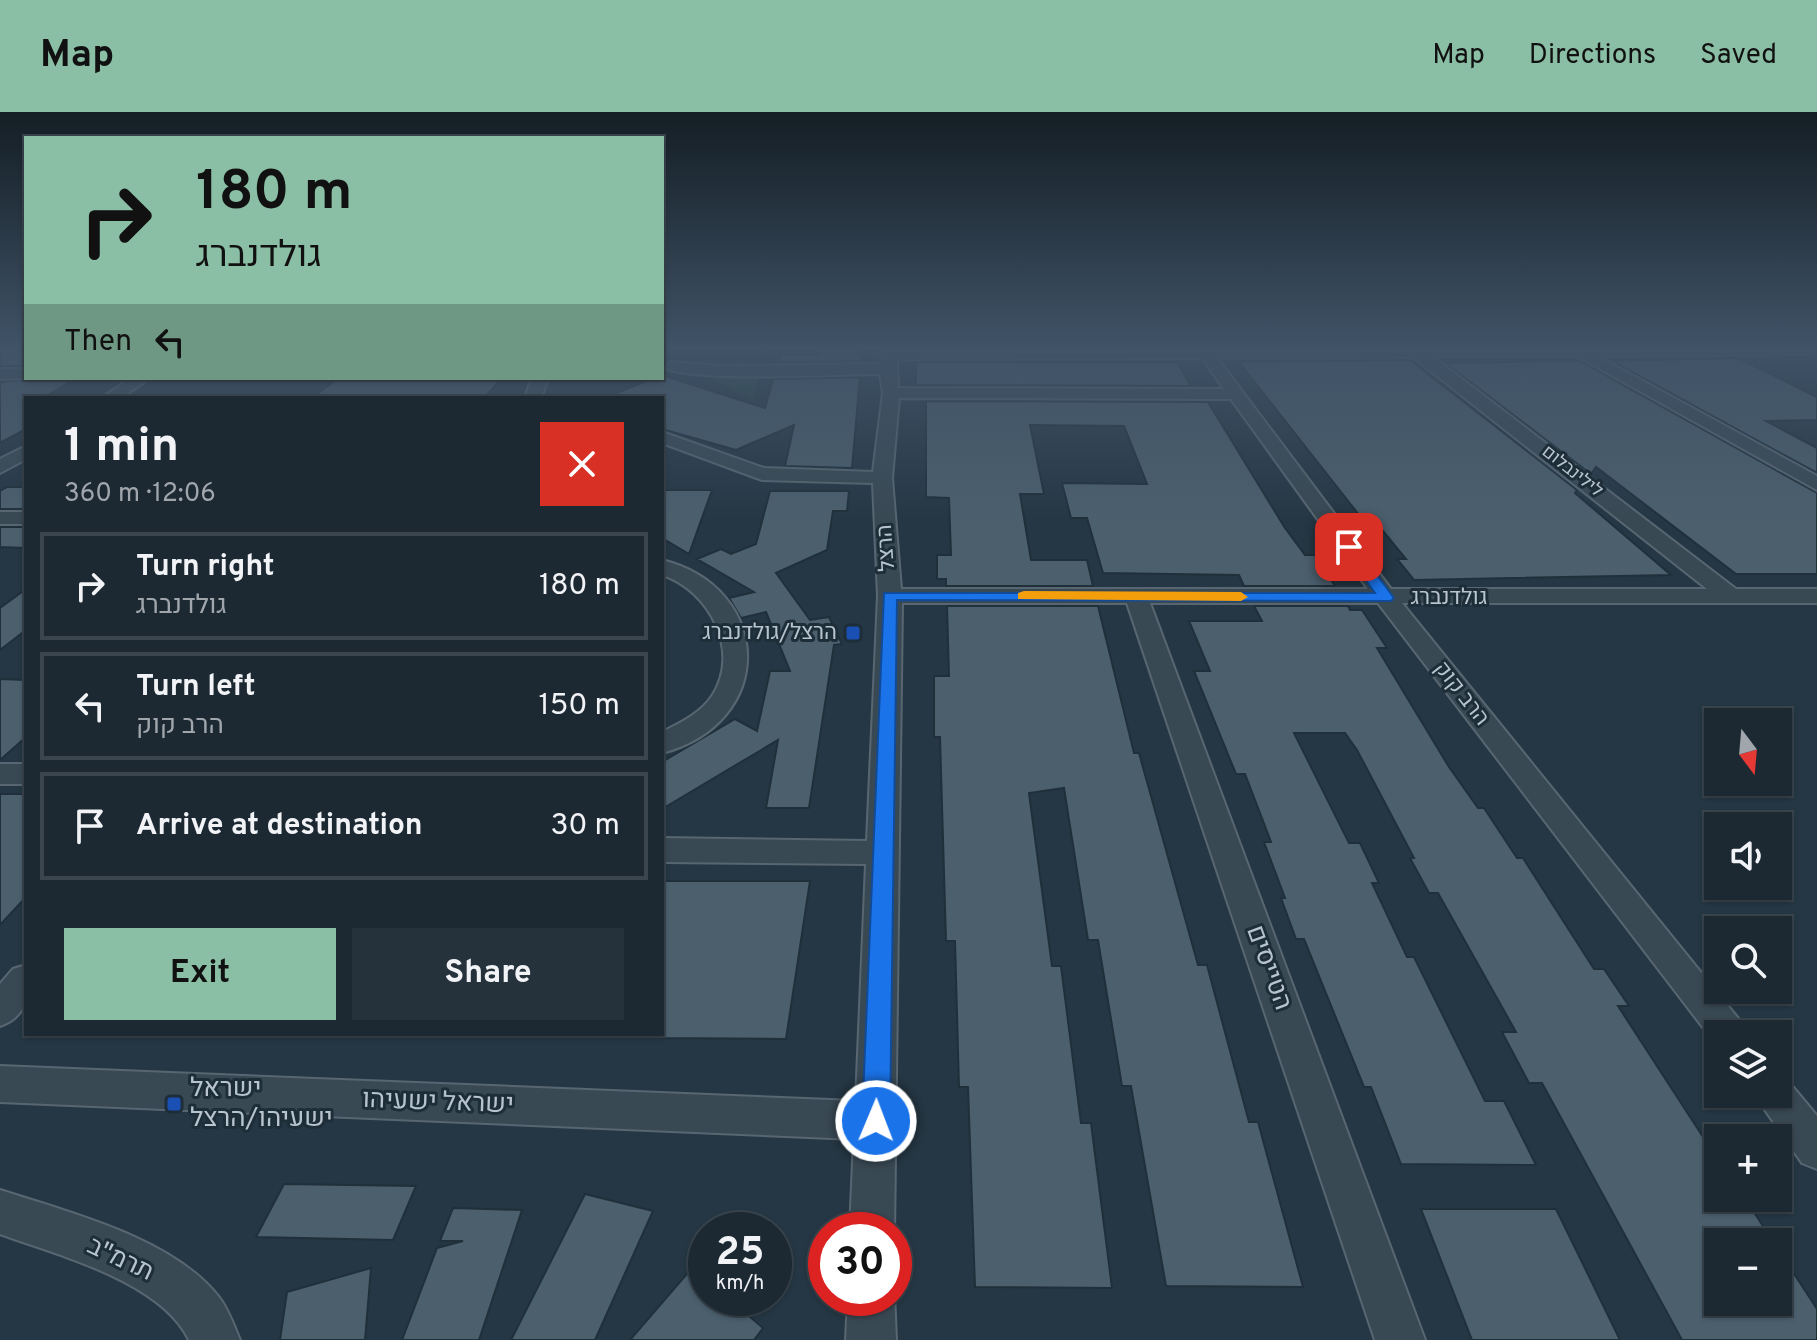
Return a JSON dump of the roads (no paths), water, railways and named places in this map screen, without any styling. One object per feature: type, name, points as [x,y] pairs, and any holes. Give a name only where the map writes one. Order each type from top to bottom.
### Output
[{"type":"street","name":"הרצל","points":[[873,1212],[890,596],[882,478],[888,405]]},
{"type":"street","name":"הרב קוק","points":[[1245,405],[1386,598],[1716,1020]]},
{"type":"street","name":"לילינבלום","points":[[1486,405],[1732,597]]},
{"type":"street","points":[[1675,405],[1817,484]]},
{"type":"street","points":[[664,438],[762,474],[882,478]]},
{"type":"street","points":[[0,467],[24,452]]},
{"type":"street","points":[[0,518],[24,518]]},
{"type":"street","points":[[664,568],[695,579],[724,616],[737,649],[737,665],[724,700],[699,725],[664,743]]},
{"type":"street","name":"גולדנברג","points":[[890,596],[1817,596]]},
{"type":"street","name":"הטייסים","points":[[1136,596],[1400,1340]]},
{"type":"street","points":[[0,774],[24,774]]},
{"type":"street","points":[[664,850],[883,853]]},
{"type":"street","points":[[0,1010],[24,982]]},
{"type":"street","name":"ישראל ישעיהו","points":[[1,1086],[876,1121]]},
{"type":"street","points":[[1785,1108],[1817,1149]]},
{"type":"street","name":"תרמ\"ב","points":[[0,1212],[102,1249],[172,1284],[211,1325],[215,1340]]},
{"type":"street","points":[[871,1340],[872,1316]]},
{"type":"place","name":"הרצל/גולדנברג","points":[[853,633]]},
{"type":"place","name":"ישראל ישעיהו/הרצל","points":[[174,1104]]}]
